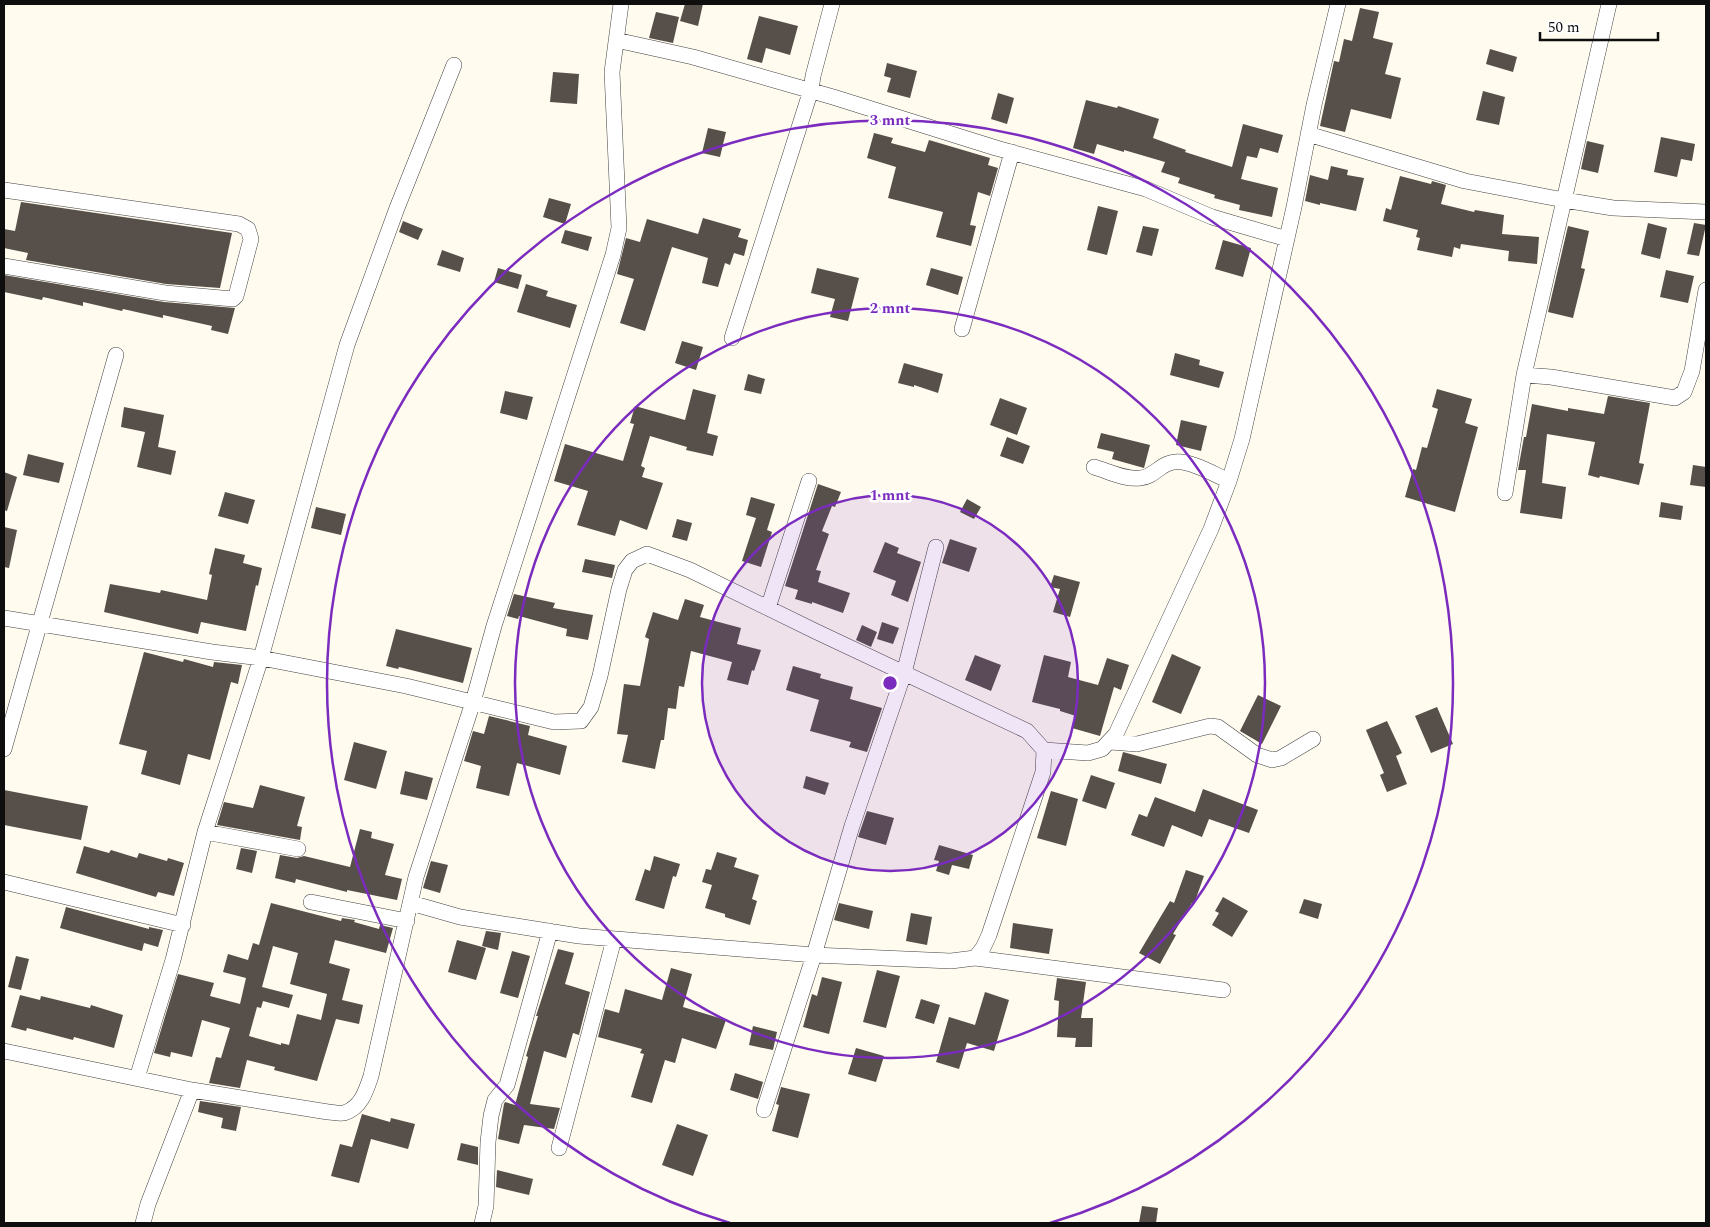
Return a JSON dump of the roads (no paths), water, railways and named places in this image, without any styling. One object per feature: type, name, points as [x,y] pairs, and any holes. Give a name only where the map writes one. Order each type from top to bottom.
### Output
[{"type":"street","points":[[4,1051],[192,1090],[328,1112],[344,1113],[357,1105],[365,1094],[371,1076],[416,877],[473,702],[494,626],[613,255],[619,228],[612,72],[621,4]]},
{"type":"street","points":[[732,338],[811,90],[832,4]]},
{"type":"street","points":[[4,618],[212,652],[261,658],[406,686],[554,722],[581,720],[591,707],[625,570],[632,561],[647,554],[690,570],[1027,731],[1044,750],[1088,753],[1102,749],[1116,734],[1211,529],[1230,481],[1242,439],[1287,239],[1314,105],[1338,4]]},
{"type":"street","points":[[1506,493],[1524,375],[1609,4]]},
{"type":"street","points":[[616,40],[693,57],[811,90],[1012,152],[1146,189],[1212,217],[1287,239]]},
{"type":"street","points":[[137,1078],[183,925],[205,832],[261,658],[347,345],[397,208],[454,65]]},
{"type":"street","points":[[1308,134],[1465,180],[1564,200],[1613,208],[1706,212]]},
{"type":"street","points":[[962,328],[1012,152]]},
{"type":"street","points":[[4,190],[239,224],[248,229],[251,239],[236,296],[233,299],[165,293],[4,266]]},
{"type":"street","points":[[1524,375],[1550,377],[1674,398],[1684,392],[1692,371],[1706,290]]},
{"type":"street","points":[[4,749],[116,355]]},
{"type":"street","points":[[1094,467],[1124,476],[1140,478],[1150,475],[1166,464],[1182,462],[1230,481]]},
{"type":"street","points":[[768,608],[809,481]]},
{"type":"street","points":[[764,1110],[814,955],[852,826],[904,673],[936,547]]},
{"type":"street","points":[[1110,742],[1137,744],[1210,726],[1218,727],[1257,755],[1272,760],[1281,758],[1313,739]]},
{"type":"street","points":[[975,958],[984,948],[989,935],[1043,772],[1044,750]]},
{"type":"street","points":[[205,832],[298,849]]},
{"type":"street","points":[[4,882],[183,925]]},
{"type":"street","points":[[311,902],[407,921]]},
{"type":"street","points":[[411,903],[460,917],[614,939],[814,955],[950,961],[975,958],[1223,990]]},
{"type":"street","points":[[482,1223],[486,1206],[488,1142],[491,1116],[495,1100],[508,1085],[550,931]]},
{"type":"street","points":[[558,1148],[614,939]]},
{"type":"street","points":[[143,1223],[148,1204],[192,1090]]}]
